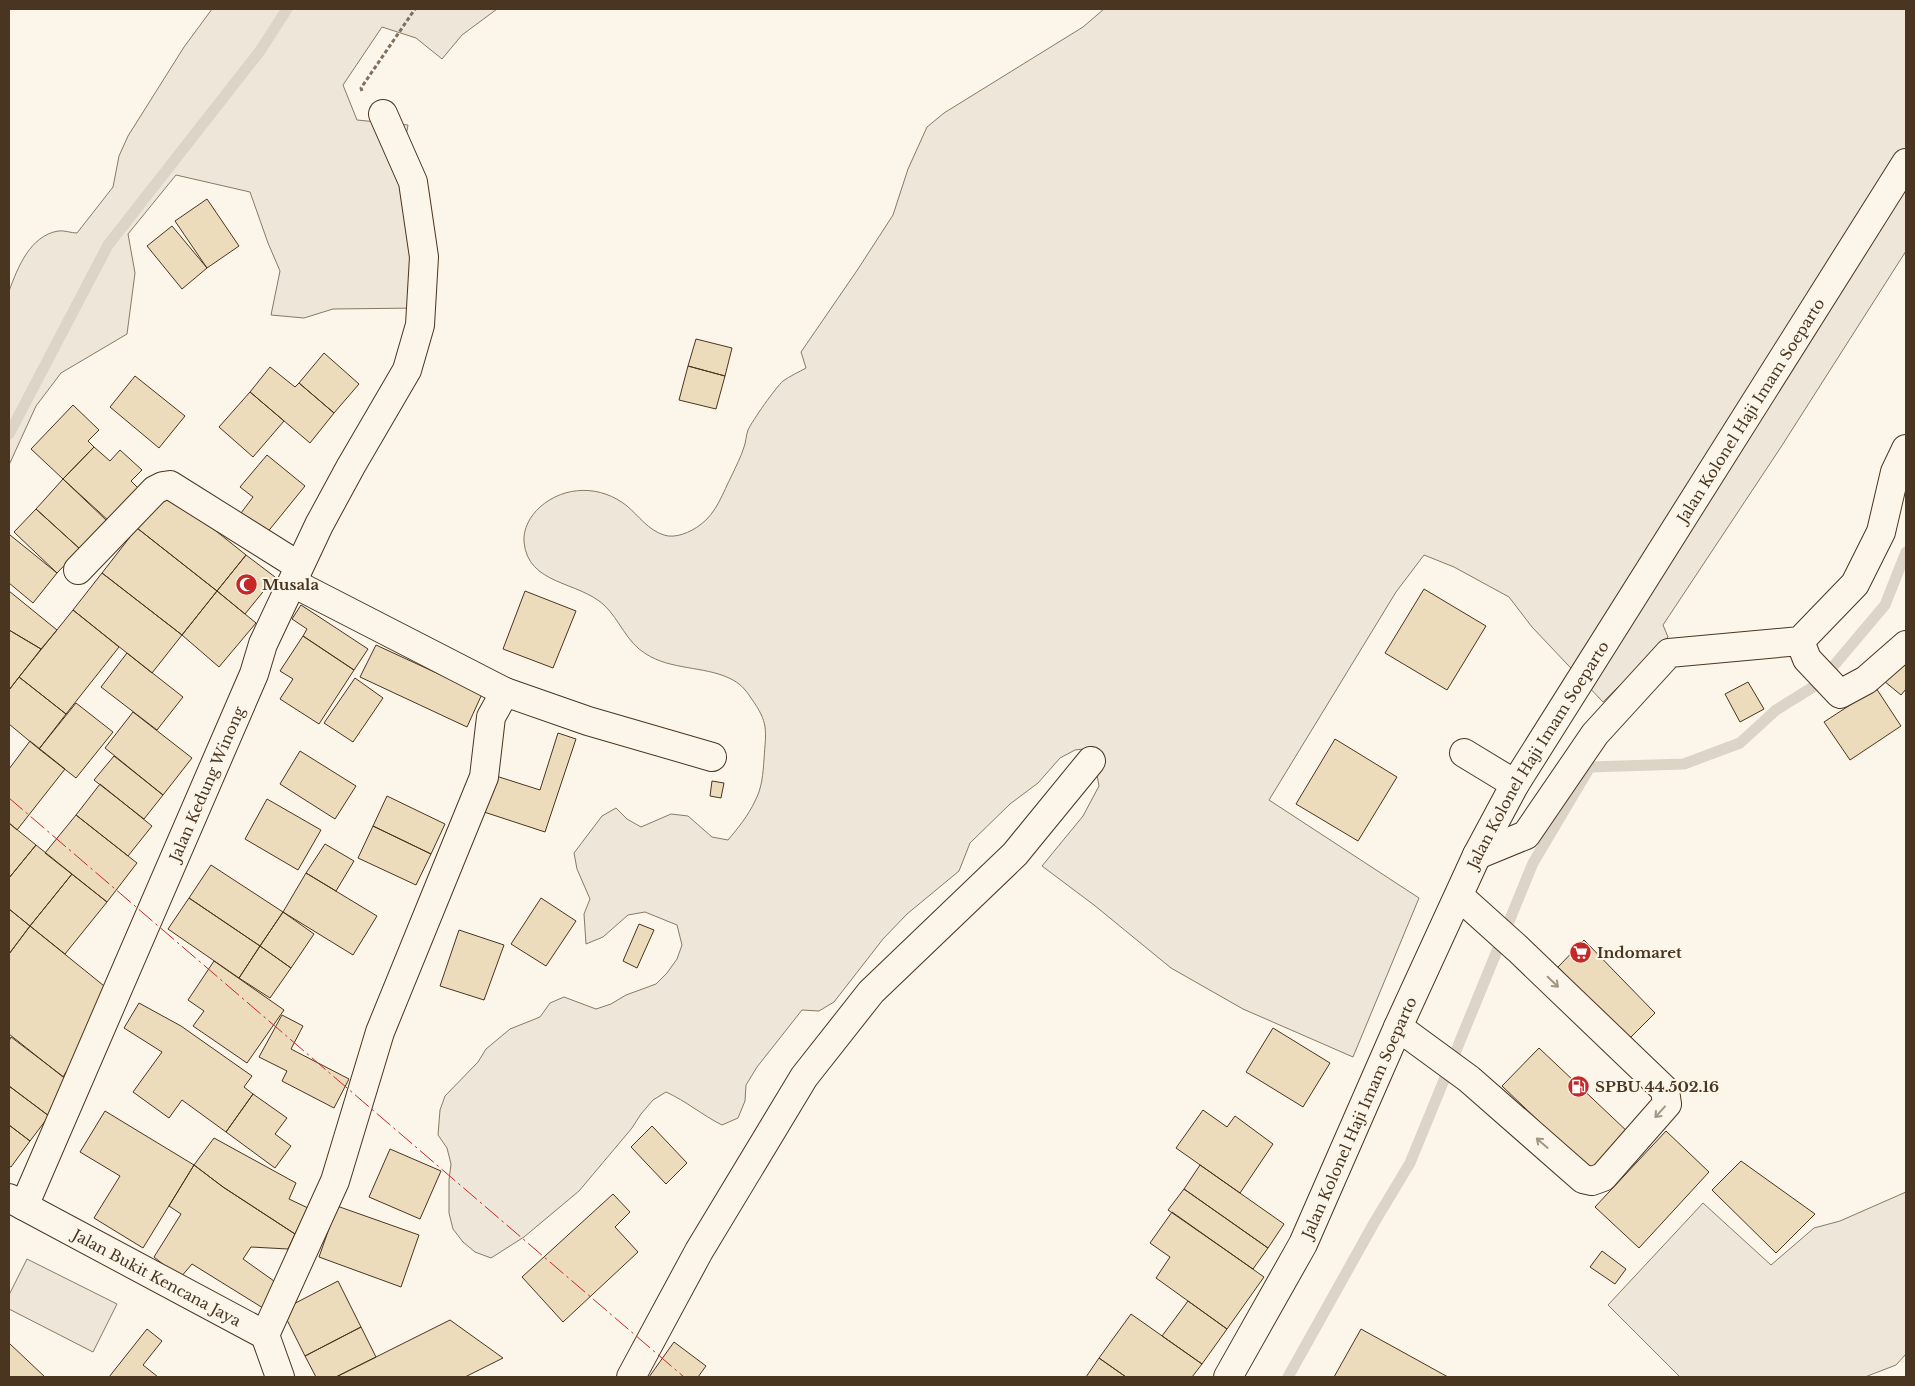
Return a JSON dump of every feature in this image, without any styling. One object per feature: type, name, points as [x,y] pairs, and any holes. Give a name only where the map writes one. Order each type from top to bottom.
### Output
[{"type":"street","name":"Jalan Kedung Winong","points":[[16,1202],[250,684],[263,644],[319,525],[346,474],[407,370],[420,325],[424,257],[413,182],[383,114]]},
{"type":"street","name":"Jalan Kolonel Haji Imam Soeparto","points":[[1228,1377],[1303,1244],[1477,855],[1515,784],[1906,162]]},
{"type":"street","points":[[1477,855],[1526,835],[1596,734],[1669,653],[1800,641],[1855,584],[1881,532],[1895,472],[1906,450]]},
{"type":"street","points":[[78,570],[155,490],[170,485],[296,575],[505,692],[588,721],[712,757]]},
{"type":"street","points":[[1800,641],[1807,659],[1840,694],[1866,680],[1906,645]]},
{"type":"street","points":[[280,1377],[265,1335],[335,1181],[380,1032],[484,777],[492,717],[505,692]]},
{"type":"street","points":[[1464,752],[1515,784]]},
{"type":"street","points":[[632,1377],[700,1251],[804,1077],[871,992],[1015,854],[1091,761]]},
{"type":"street","points":[[1398,1028],[1437,1054],[1469,1079],[1583,1179],[1592,1181],[1603,1177],[1667,1104],[1665,1090],[1518,948],[1459,896]]},
{"type":"street","name":"Jalan Bukit Kencana Jaya","points":[[16,1202],[265,1335]]},
{"type":"path","points":[[383,114],[365,98],[361,88],[415,9]]},
{"type":"shaded area","points":[[212,9],[497,9],[462,35],[442,59],[416,38],[382,27],[343,85],[357,120],[408,125],[405,142],[419,308],[333,309],[304,318],[271,315],[280,271],[250,192],[176,175],[128,234],[135,273],[127,334],[61,373],[36,406],[9,465],[9,291],[21,263],[33,246],[48,234],[58,231],[77,233],[113,187],[119,156],[128,136],[184,47]]},
{"type":"shaded area","points":[[1104,9],[1906,9],[1906,251],[1781,447],[1663,625],[1668,637],[1603,702],[1532,627],[1509,597],[1454,567],[1424,555],[1396,592],[1269,800],[1419,898],[1353,1057],[1243,1009],[1171,968],[1094,905],[1042,866],[1083,816],[1099,786],[1092,748],[1075,750],[1060,758],[1038,783],[1010,804],[970,843],[959,871],[907,914],[883,939],[834,1002],[819,1011],[802,1010],[757,1067],[746,1085],[745,1101],[738,1118],[722,1125],[666,1092],[653,1100],[579,1191],[524,1237],[491,1258],[475,1252],[463,1242],[453,1229],[449,1213],[451,1164],[447,1148],[438,1135],[440,1110],[445,1096],[478,1062],[486,1049],[510,1029],[540,1017],[550,1003],[564,997],[596,1009],[611,1004],[626,995],[656,984],[677,959],[682,945],[677,925],[645,912],[628,915],[603,937],[586,944],[584,914],[590,899],[577,869],[574,853],[602,816],[616,808],[627,819],[641,827],[671,814],[688,816],[712,837],[728,840],[746,817],[757,796],[762,781],[765,749],[766,734],[764,721],[757,707],[742,686],[719,674],[666,663],[646,654],[633,643],[604,605],[581,591],[544,575],[535,567],[528,556],[524,542],[525,532],[530,519],[540,507],[550,500],[572,491],[583,490],[595,491],[617,499],[648,526],[658,533],[668,536],[688,532],[706,520],[719,502],[732,475],[743,451],[750,426],[780,384],[806,368],[801,352],[893,215],[908,169],[927,127],[944,113],[1083,27]]},
{"type":"shaded area","points":[[1906,1192],[1906,1354],[1896,1365],[1865,1377],[1680,1377],[1608,1305],[1703,1203],[1771,1265],[1814,1228],[1840,1221]]},
{"type":"shaded area","points":[[27,1259],[117,1304],[93,1352],[9,1309],[9,1295]]},
{"type":"building","points":[[207,199],[239,246],[207,268],[175,221]]},
{"type":"building","points":[[172,226],[207,268],[182,289],[147,246]]},
{"type":"building","points":[[696,339],[732,348],[725,376],[688,366]]},
{"type":"building","points":[[324,353],[359,384],[334,413],[299,383]]},
{"type":"building","points":[[688,366],[725,376],[716,409],[679,400]]},
{"type":"building","points":[[270,367],[295,387],[299,383],[334,413],[310,443],[250,392]]},
{"type":"building","points":[[135,376],[185,416],[159,448],[110,407]]},
{"type":"building","points":[[250,392],[284,421],[253,457],[219,427]]},
{"type":"building","points":[[73,405],[99,430],[88,441],[94,447],[63,479],[31,449]]},
{"type":"building","points":[[94,447],[110,461],[120,450],[142,470],[131,481],[140,490],[110,522],[63,479]]},
{"type":"building","points":[[267,455],[305,486],[266,534],[241,513],[253,497],[240,487]]},
{"type":"building","points":[[63,479],[106,520],[80,549],[36,509]]},
{"type":"building","points":[[166,491],[246,555],[217,591],[137,528]]},
{"type":"building","points":[[36,509],[80,549],[57,573],[14,532]]},
{"type":"building","points":[[137,528],[217,591],[182,635],[102,573]]},
{"type":"building","points":[[10,535],[57,573],[33,603],[9,583]]},
{"type":"building","name":"Musala","points":[[246,555],[275,577],[245,614],[217,591]]},
{"type":"building","points":[[102,573],[182,635],[152,673],[73,610]]},
{"type":"building","points":[[1424,589],[1486,626],[1447,690],[1385,653]]},
{"type":"building","points":[[9,591],[57,630],[41,649],[9,630]]},
{"type":"building","points":[[217,591],[256,623],[219,667],[182,635]]},
{"type":"building","points":[[525,591],[576,611],[553,668],[503,649]]},
{"type":"building","points":[[301,605],[368,649],[354,670],[303,636],[307,629],[292,619]]},
{"type":"building","points":[[73,610],[119,647],[66,714],[19,677]]},
{"type":"building","points":[[9,630],[41,649],[9,690]]},
{"type":"building","points":[[303,636],[354,670],[319,724],[280,699],[293,679],[280,671]]},
{"type":"building","points":[[376,645],[482,694],[467,727],[360,677]]},
{"type":"building","points":[[127,653],[183,697],[157,730],[101,687]]},
{"type":"building","points":[[1906,654],[1906,689],[1901,695],[1884,681]]},
{"type":"building","points":[[19,677],[66,714],[39,749],[9,724],[9,690]]},
{"type":"building","points":[[355,678],[383,698],[353,742],[324,723]]},
{"type":"building","points":[[1748,682],[1764,709],[1740,722],[1725,694]]},
{"type":"building","points":[[1876,688],[1901,726],[1850,760],[1824,722]]},
{"type":"building","points":[[76,703],[113,732],[76,778],[39,749]]},
{"type":"building","points":[[133,712],[192,758],[163,795],[105,748]]},
{"type":"building","points":[[558,733],[576,739],[545,832],[484,812],[496,776],[540,790]]},
{"type":"building","points":[[1335,739],[1397,777],[1358,841],[1296,804]]},
{"type":"building","points":[[30,741],[65,769],[17,830],[9,823],[9,769]]},
{"type":"building","points":[[300,751],[356,786],[335,819],[280,784]]},
{"type":"building","points":[[114,756],[163,795],[144,819],[94,780]]},
{"type":"building","points":[[712,781],[724,783],[721,798],[710,796]]},
{"type":"building","points":[[100,784],[152,826],[128,856],[76,815]]},
{"type":"building","points":[[387,796],[445,824],[431,854],[373,826]]},
{"type":"building","points":[[267,799],[321,830],[298,870],[245,839]]},
{"type":"building","points":[[76,815],[137,863],[107,902],[45,853]]},
{"type":"building","points":[[9,823],[36,845],[9,878]]},
{"type":"building","points":[[373,826],[431,854],[416,885],[358,858]]},
{"type":"building","points":[[325,844],[354,861],[336,891],[306,873]]},
{"type":"building","points":[[36,845],[72,874],[30,926],[9,909],[9,878]]},
{"type":"building","points":[[211,865],[283,912],[260,946],[189,898]]},
{"type":"building","points":[[306,873],[377,916],[353,955],[283,912]]},
{"type":"building","points":[[72,874],[107,902],[65,954],[30,926]]},
{"type":"building","points":[[189,898],[260,946],[239,978],[168,929]]},
{"type":"building","points":[[541,898],[576,921],[546,966],[511,944]]},
{"type":"building","points":[[9,909],[30,926],[9,954]]},
{"type":"building","points":[[283,912],[314,934],[291,968],[260,946]]},
{"type":"building","points":[[639,924],[654,930],[637,968],[623,961]]},
{"type":"building","points":[[30,926],[114,994],[63,1077],[9,1034],[9,954]]},
{"type":"building","points":[[459,930],[504,945],[484,1000],[440,986]]},
{"type":"building","points":[[1584,940],[1655,1013],[1629,1039],[1558,967]]},
{"type":"building","points":[[260,946],[291,968],[270,998],[239,978]]},
{"type":"building","points":[[214,961],[284,1010],[247,1063],[193,1026],[204,1011],[188,1000]]},
{"type":"building","points":[[139,1003],[181,1026],[252,1076],[244,1087],[253,1094],[226,1132],[182,1100],[169,1118],[133,1092],[162,1052],[124,1028]]},
{"type":"building","points":[[282,1015],[303,1026],[291,1049],[349,1079],[334,1108],[282,1081],[287,1071],[259,1057]]},
{"type":"building","points":[[1273,1028],[1330,1063],[1303,1107],[1246,1072]]},
{"type":"building","points":[[11,1037],[73,1084],[49,1116],[9,1086],[9,1041]]},
{"type":"building","points":[[1539,1048],[1630,1134],[1593,1173],[1502,1086]]},
{"type":"building","points":[[9,1086],[49,1116],[30,1141],[9,1125]]},
{"type":"building","points":[[253,1094],[287,1118],[275,1134],[291,1146],[275,1168],[226,1132]]},
{"type":"building","points":[[1203,1110],[1227,1127],[1235,1116],[1273,1144],[1240,1193],[1176,1148]]},
{"type":"building","points":[[105,1111],[194,1165],[143,1248],[94,1218],[120,1176],[80,1152]]},
{"type":"building","points":[[9,1125],[30,1141],[11,1167],[9,1166]]},
{"type":"building","points":[[652,1126],[687,1163],[666,1184],[631,1147]]},
{"type":"building","points":[[1666,1131],[1709,1172],[1639,1248],[1595,1207]]},
{"type":"building","points":[[214,1138],[296,1183],[289,1199],[308,1208],[295,1234],[223,1187],[194,1165]]},
{"type":"building","points":[[390,1149],[441,1171],[420,1219],[369,1197]]},
{"type":"building","points":[[1741,1161],[1815,1214],[1776,1253],[1712,1190]]},
{"type":"building","points":[[194,1165],[223,1187],[295,1234],[288,1249],[251,1247],[243,1259],[281,1286],[263,1308],[192,1264],[180,1278],[154,1257],[181,1214],[169,1206]]},
{"type":"building","points":[[1200,1165],[1284,1224],[1268,1248],[1184,1189]]},
{"type":"building","points":[[1184,1189],[1268,1248],[1253,1269],[1168,1210]]},
{"type":"building","points":[[613,1194],[630,1212],[615,1227],[638,1252],[563,1322],[522,1277]]},
{"type":"building","points":[[337,1206],[419,1235],[401,1287],[319,1257]]},
{"type":"building","points":[[1172,1212],[1264,1277],[1227,1329],[1156,1278],[1170,1257],[1150,1243]]},
{"type":"building","points":[[1602,1251],[1626,1269],[1615,1284],[1590,1267]]},
{"type":"building","points":[[338,1281],[361,1327],[305,1356],[282,1310]]},
{"type":"building","points":[[1188,1301],[1227,1329],[1202,1364],[1162,1336]]},
{"type":"building","points":[[1131,1314],[1202,1364],[1192,1377],[1126,1377],[1099,1358]]},
{"type":"building","points":[[450,1320],[503,1358],[465,1377],[336,1377]]},
{"type":"building","points":[[361,1327],[376,1357],[336,1377],[316,1377],[305,1356]]},
{"type":"building","points":[[147,1329],[162,1341],[143,1365],[158,1377],[109,1377]]},
{"type":"building","points":[[1361,1329],[1448,1377],[1334,1377]]},
{"type":"building","points":[[674,1342],[706,1366],[698,1377],[649,1377]]},
{"type":"building","points":[[9,1343],[45,1377],[9,1377]]},
{"type":"building","points":[[1099,1358],[1126,1377],[1086,1377]]},
{"type":"waterway","points":[[9,434],[108,245],[260,51],[287,9]]},
{"type":"waterway","points":[[1288,1377],[1374,1223],[1410,1163],[1533,863],[1590,767],[1684,764],[1740,743],[1776,710],[1813,687],[1831,669],[1885,605],[1906,552]]},
{"type":"power","points":[[9,798],[684,1377]]},
{"type":"place","name":"Musala","points":[[246,584]]},
{"type":"place","name":"Indomaret","points":[[1581,952]]},
{"type":"place","name":"SPBU 44.502.16","points":[[1579,1086]]}]
